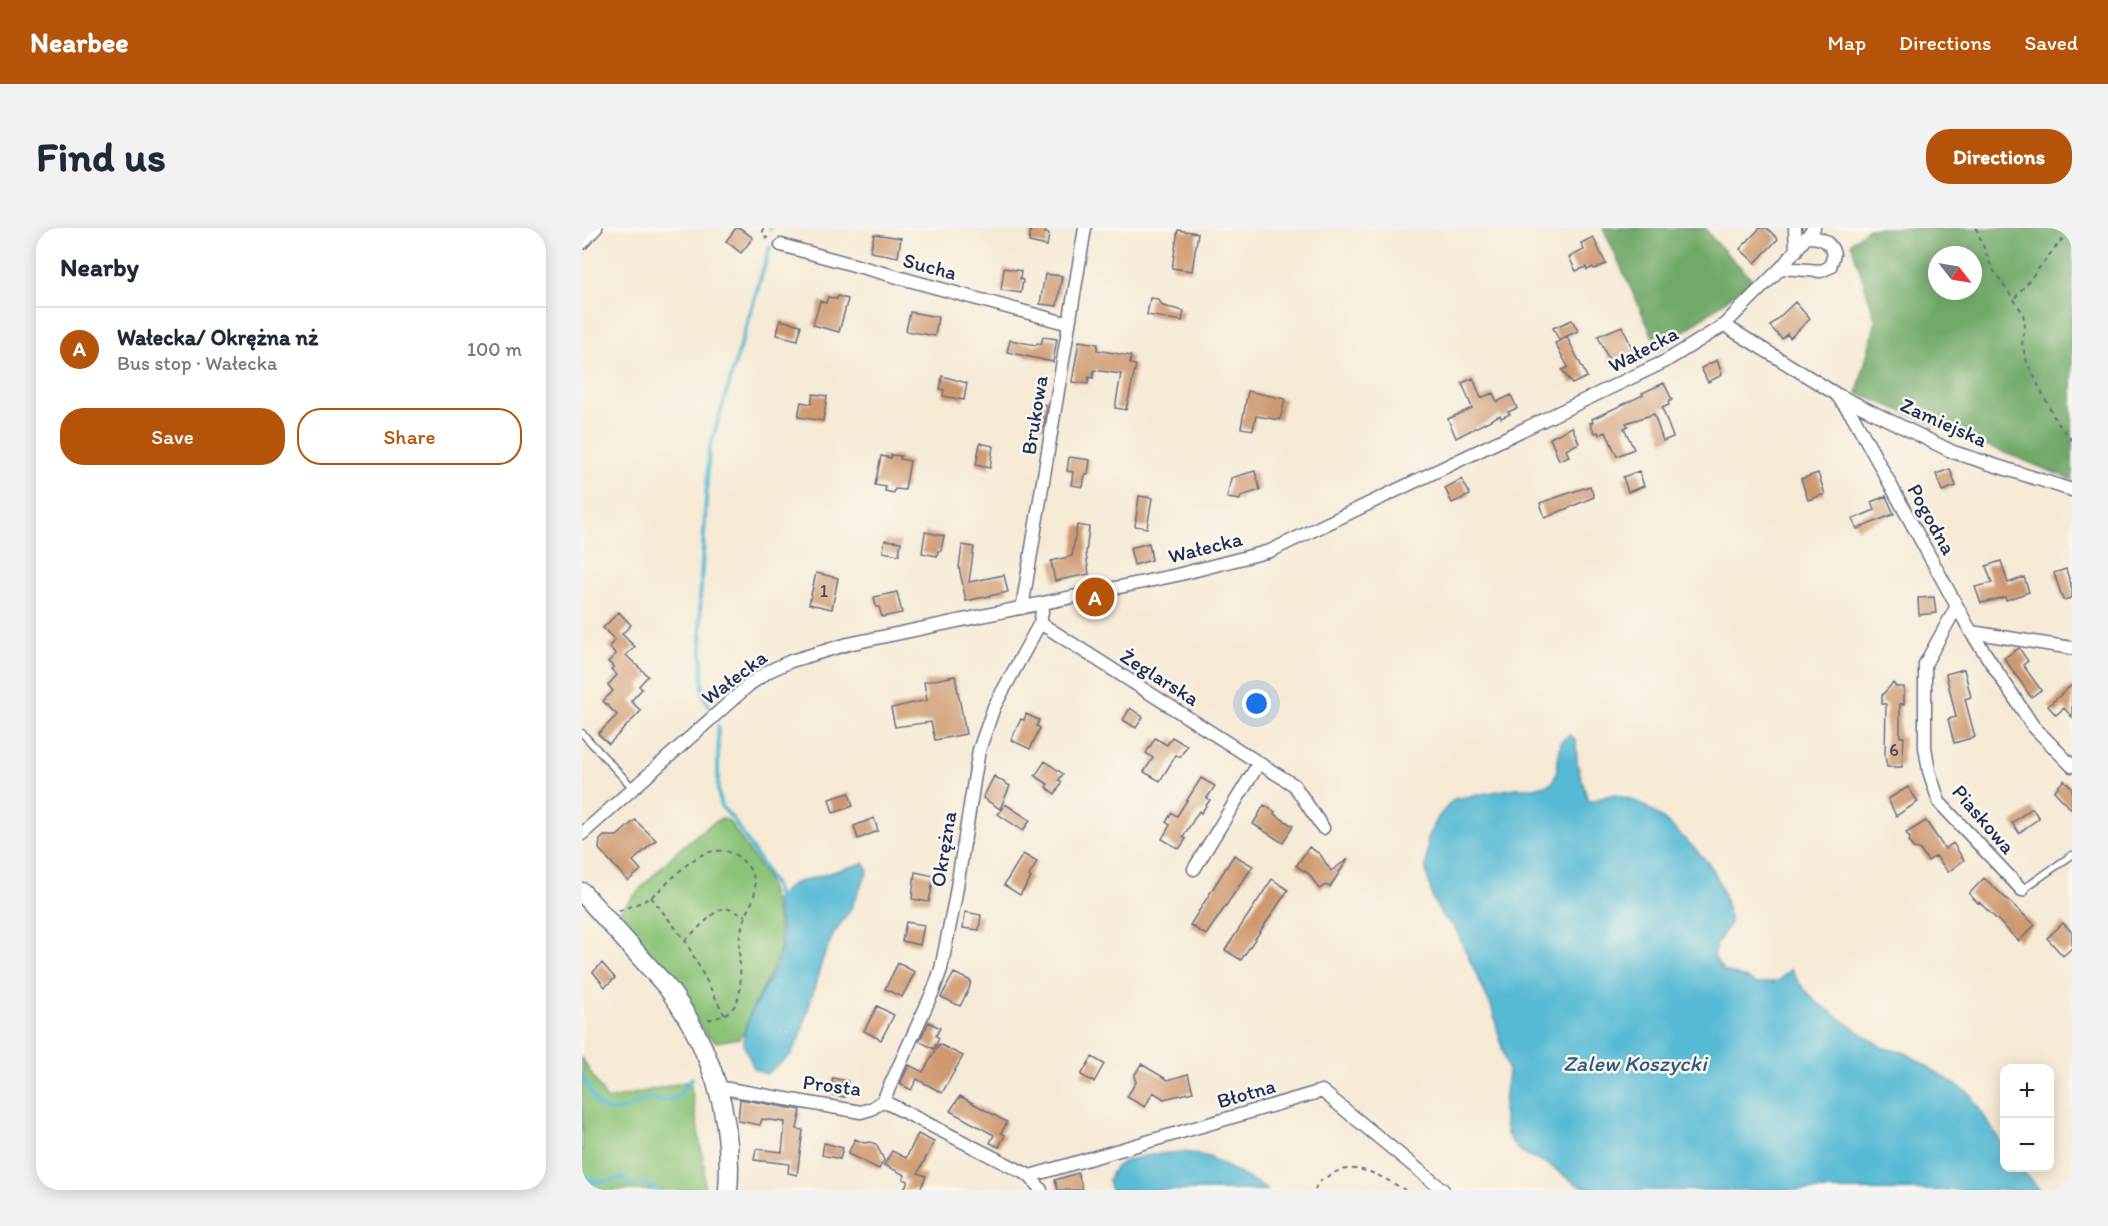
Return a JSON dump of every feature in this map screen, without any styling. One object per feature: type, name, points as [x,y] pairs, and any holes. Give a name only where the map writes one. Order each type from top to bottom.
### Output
[{"type":"street","points":[[582,243],[596,228]]},
{"type":"street","name":"Brukowa","points":[[1022,608],[1085,228]]},
{"type":"street","points":[[1796,228],[1796,251]]},
{"type":"street","points":[[1781,268],[1821,271],[1830,267],[1834,257],[1830,245],[1811,232]]},
{"type":"street","name":"Wałecka","points":[[582,834],[750,684],[769,671],[848,644],[1177,575],[1270,551],[1666,361],[1724,325],[1781,268],[1811,232]]},
{"type":"street","name":"Sucha","points":[[781,245],[1069,324]]},
{"type":"street","name":"Pogodna","points":[[1724,325],[1836,394],[1854,418],[1971,632],[2033,726],[2072,766]]},
{"type":"street","name":"Zamiejska","points":[[1836,394],[1953,452],[2072,490]]},
{"type":"street","name":"Okrężna","points":[[883,1101],[942,969],[979,750],[994,707],[1040,623],[1041,604]]},
{"type":"street","name":"Piaskowa","points":[[1957,606],[1925,664],[1925,747],[1929,771],[1939,802],[2022,890]]},
{"type":"street","name":"Żeglarska","points":[[1040,623],[1294,785],[1323,828]]},
{"type":"street","points":[[1971,632],[2072,648]]},
{"type":"street","points":[[1194,869],[1259,763]]},
{"type":"street","points":[[582,892],[659,977],[690,1021],[709,1062],[717,1088],[728,1140],[728,1190]]},
{"type":"street","name":"Prosta","points":[[717,1088],[861,1112],[883,1101],[1030,1176]]},
{"type":"street","name":"Błotna","points":[[1030,1176],[1322,1091],[1443,1190]]},
{"type":"street","points":[[1030,1176],[1041,1190]]},
{"type":"lane","points":[[582,733],[633,788]]},
{"type":"lane","name":"Piaskowa","points":[[2022,890],[2072,855]]},
{"type":"path","points":[[1976,228],[1992,268],[2023,313],[2025,326],[2022,344],[2027,362],[2056,421],[2072,441]]},
{"type":"path","points":[[2015,299],[2072,228]]},
{"type":"path","points":[[615,912],[651,897],[698,856],[710,851],[735,854],[744,861],[755,880],[756,892],[741,927],[739,947],[741,993],[736,1002],[716,1019],[690,1021]]},
{"type":"path","points":[[651,897],[685,940],[724,1014]]},
{"type":"path","points":[[685,940],[718,910],[726,908],[746,916]]},
{"type":"path","points":[[1315,1190],[1321,1180],[1336,1170],[1352,1168],[1373,1172],[1405,1190]]},
{"type":"green space","points":[[1603,228],[1705,228],[1753,280],[1659,350]]},
{"type":"green space","points":[[1868,228],[2072,228],[2072,480],[1857,393],[1876,321],[1851,243]]},
{"type":"green space","points":[[722,818],[729,821],[767,878],[778,921],[781,947],[751,1011],[745,1031],[739,1038],[716,1042],[706,1034],[647,949],[616,915],[679,850]]},
{"type":"green space","points":[[582,1059],[607,1100],[690,1081],[704,1166],[704,1190],[582,1190]]},
{"type":"water","name":"Zalew Koszycki","points":[[1570,735],[1576,740],[1577,763],[1588,801],[1614,795],[1637,802],[1668,823],[1711,867],[1722,889],[1730,923],[1716,945],[1714,957],[1724,971],[1757,984],[1778,981],[1791,969],[1799,983],[1815,1001],[1883,1048],[1906,1053],[1969,1093],[2000,1141],[2000,1172],[2024,1172],[2040,1190],[1593,1190],[1578,1185],[1546,1163],[1516,1148],[1507,1134],[1503,1110],[1508,1071],[1492,1008],[1455,928],[1442,916],[1433,899],[1426,870],[1428,836],[1439,816],[1454,799],[1516,788],[1534,788],[1552,783],[1556,774],[1561,742]]},
{"type":"water","points":[[864,863],[868,871],[849,912],[833,935],[822,961],[801,1034],[791,1055],[766,1074],[754,1069],[744,1044],[744,1033],[753,1008],[774,969],[782,945],[775,900],[792,884]]},
{"type":"water","points":[[1186,1152],[1209,1157],[1269,1190],[1111,1190],[1108,1180],[1114,1169],[1121,1163],[1149,1155]]},
{"type":"building","points":[[736,228],[740,228],[753,238],[741,253],[726,241]]},
{"type":"building","points":[[1031,228],[1046,228],[1045,233],[1049,234],[1047,246],[1029,242]]},
{"type":"building","points":[[1760,228],[1767,228],[1778,239],[1755,263],[1740,249]]},
{"type":"building","points":[[1178,230],[1198,233],[1192,271],[1172,268]]},
{"type":"building","points":[[874,234],[901,238],[898,257],[870,252]]},
{"type":"building","points":[[1593,237],[1606,264],[1594,269],[1593,267],[1587,270],[1586,267],[1576,271],[1569,257],[1584,250],[1581,243]]},
{"type":"building","points":[[1004,268],[1021,271],[1020,279],[1023,280],[1021,293],[1001,290]]},
{"type":"building","points":[[1045,274],[1062,276],[1057,306],[1040,304]]},
{"type":"building","points":[[838,296],[848,299],[839,332],[813,325],[820,301],[826,303],[828,297],[837,299]]},
{"type":"building","points":[[1150,298],[1158,299],[1163,306],[1184,311],[1182,321],[1147,315]]},
{"type":"building","points":[[1795,302],[1810,319],[1790,338],[1787,334],[1782,339],[1770,326]]},
{"type":"building","points":[[910,312],[938,317],[935,336],[906,331]]},
{"type":"building","points":[[780,320],[801,325],[798,340],[777,335]]},
{"type":"building","points":[[1572,320],[1578,331],[1559,340],[1553,328]]},
{"type":"building","points":[[1622,326],[1634,352],[1616,363],[1615,361],[1610,363],[1598,336]]},
{"type":"building","points":[[1043,337],[1057,339],[1053,362],[1007,352],[1010,340],[1036,345],[1041,344]]},
{"type":"building","points":[[1567,337],[1587,377],[1572,384],[1562,370],[1568,367],[1555,343]]},
{"type":"building","points":[[1079,341],[1098,344],[1097,350],[1131,356],[1130,364],[1136,365],[1126,410],[1115,408],[1121,374],[1094,370],[1093,378],[1089,377],[1088,384],[1072,382]]},
{"type":"building","points":[[1717,360],[1722,375],[1708,382],[1701,368]]},
{"type":"building","points":[[942,376],[967,383],[964,400],[943,396],[944,390],[940,389]]},
{"type":"building","points":[[1473,378],[1481,398],[1493,393],[1497,402],[1511,395],[1517,408],[1508,412],[1510,414],[1501,418],[1500,415],[1456,438],[1448,419],[1472,408],[1462,383]]},
{"type":"building","points":[[1664,383],[1672,400],[1668,402],[1669,405],[1662,408],[1673,437],[1663,441],[1654,414],[1626,423],[1628,426],[1624,428],[1634,449],[1617,456],[1606,432],[1599,435],[1598,432],[1595,433],[1590,423],[1593,422],[1592,419]]},
{"type":"building","points":[[1248,391],[1285,399],[1280,420],[1256,416],[1253,430],[1241,428]]},
{"type":"building","points":[[813,394],[827,396],[823,421],[798,417],[801,402],[811,404]]},
{"type":"building","points":[[1033,403],[1047,405],[1044,427],[1034,426],[1036,415],[1032,414]]},
{"type":"building","points":[[1572,427],[1579,443],[1566,450],[1569,456],[1559,460],[1550,438]]},
{"type":"building","points":[[980,443],[993,446],[990,468],[976,465]]},
{"type":"building","points":[[891,455],[901,456],[900,459],[910,461],[905,490],[895,489],[894,493],[885,491],[886,487],[875,485],[881,456],[891,458]]},
{"type":"building","points":[[1069,457],[1090,460],[1083,487],[1071,485],[1073,472],[1067,471]]},
{"type":"building","points":[[1950,469],[1956,486],[1942,491],[1936,474]]},
{"type":"building","points":[[1255,471],[1260,490],[1241,496],[1240,500],[1227,498],[1231,478]]},
{"type":"building","points":[[1639,471],[1644,486],[1628,492],[1623,477]]},
{"type":"building","points":[[1818,473],[1825,494],[1808,500],[1801,479]]},
{"type":"building","points":[[1462,479],[1470,495],[1452,503],[1445,488]]},
{"type":"building","points":[[1590,486],[1594,497],[1545,518],[1540,503]]},
{"type":"building","points":[[1139,496],[1152,498],[1147,528],[1135,526]]},
{"type":"building","points":[[1886,496],[1894,514],[1857,529],[1853,519],[1875,510],[1871,502]]},
{"type":"building","points":[[1077,525],[1089,527],[1086,554],[1089,574],[1055,581],[1051,561],[1072,556]]},
{"type":"building","points":[[925,532],[944,536],[941,551],[938,551],[937,556],[922,553]]},
{"type":"building","points":[[885,540],[901,542],[899,555],[883,552]]},
{"type":"building","points":[[1149,543],[1152,560],[1134,565],[1130,548]]},
{"type":"building","points":[[962,545],[974,547],[969,582],[1004,575],[1008,592],[966,601],[959,567]]},
{"type":"building","points":[[2001,561],[2008,583],[2024,577],[2029,592],[2006,600],[2005,597],[1981,603],[1975,587],[1992,583],[1986,566]]},
{"type":"building","points":[[2066,569],[2072,589],[2072,598],[2063,600],[2054,573]]},
{"type":"building","points":[[816,573],[838,578],[832,609],[809,604]]},
{"type":"building","points":[[897,592],[902,613],[882,617],[879,607],[876,607],[874,597]]},
{"type":"building","points":[[1934,597],[1936,613],[1919,615],[1918,598]]},
{"type":"building","points":[[619,612],[631,625],[622,634],[635,647],[626,655],[648,676],[639,686],[642,689],[631,701],[641,711],[609,744],[598,734],[617,715],[603,701],[613,691],[608,685],[617,675],[611,669],[614,667],[608,662],[616,654],[609,647],[615,640],[603,628]]},
{"type":"building","points":[[2019,648],[2028,661],[2023,665],[2041,690],[2031,697],[2004,658]]},
{"type":"building","points":[[1964,669],[1971,697],[1965,699],[1975,737],[1954,743],[1948,719],[1956,717],[1946,674]]},
{"type":"building","points":[[955,676],[966,734],[935,740],[931,722],[895,727],[891,708],[927,700],[924,682]]},
{"type":"building","points":[[1893,683],[1896,687],[1904,687],[1904,704],[1900,704],[1900,737],[1904,737],[1902,767],[1887,767],[1885,756],[1886,704],[1882,704],[1882,695]]},
{"type":"building","points":[[2072,685],[2072,717],[2064,708],[2056,715],[2048,706]]},
{"type":"building","points":[[1130,708],[1143,717],[1136,728],[1123,720]]},
{"type":"building","points":[[1026,714],[1039,720],[1037,726],[1040,728],[1030,749],[1011,740],[1021,719],[1024,720]]},
{"type":"building","points":[[1172,737],[1187,746],[1180,757],[1176,755],[1160,781],[1144,772],[1153,758],[1146,753],[1155,738],[1167,745]]},
{"type":"building","points":[[1045,761],[1063,774],[1059,780],[1062,782],[1055,794],[1046,787],[1048,784],[1035,776]]},
{"type":"building","points":[[994,776],[1010,786],[1000,809],[983,798]]},
{"type":"building","points":[[1201,778],[1215,786],[1207,798],[1210,800],[1201,813],[1199,811],[1183,837],[1186,839],[1179,849],[1162,839],[1170,825],[1166,822],[1172,813],[1177,816]]},
{"type":"building","points":[[2064,780],[2072,788],[2072,810],[2054,791]]},
{"type":"building","points":[[1908,787],[1918,802],[1896,816],[1888,799]]},
{"type":"building","points":[[849,793],[853,806],[833,813],[829,799]]},
{"type":"building","points":[[1005,804],[1030,820],[1023,831],[998,814]]},
{"type":"building","points":[[1264,805],[1293,826],[1283,843],[1253,824]]},
{"type":"building","points":[[2032,808],[2039,818],[2019,833],[2012,823]]},
{"type":"building","points":[[874,818],[878,831],[858,839],[854,826]]},
{"type":"building","points":[[635,820],[656,840],[633,861],[641,870],[628,881],[599,849],[600,840],[604,836],[617,836]]},
{"type":"building","points":[[1926,821],[1945,849],[1953,843],[1964,860],[1948,872],[1936,856],[1928,861],[1919,849],[1913,848],[1909,842],[1910,838],[1906,833]]},
{"type":"building","points":[[1309,847],[1320,854],[1331,871],[1348,859],[1330,887],[1326,885],[1319,889],[1309,874],[1296,866]]},
{"type":"building","points":[[1023,854],[1037,862],[1029,876],[1031,878],[1020,895],[1004,885]]},
{"type":"building","points":[[1234,855],[1253,866],[1206,935],[1190,925]]},
{"type":"building","points":[[915,872],[934,876],[929,902],[912,899]]},
{"type":"building","points":[[1984,878],[2035,925],[2019,941],[1969,894]]},
{"type":"building","points":[[1272,879],[1288,890],[1241,960],[1225,950]]},
{"type":"building","points":[[965,912],[981,915],[979,930],[963,928]]},
{"type":"building","points":[[906,922],[924,925],[920,945],[902,941]]},
{"type":"building","points":[[2063,923],[2072,932],[2072,948],[2063,956],[2047,938]]},
{"type":"building","points":[[602,963],[615,978],[605,987],[593,972]]},
{"type":"building","points":[[898,963],[915,972],[902,997],[885,989]]},
{"type":"building","points":[[954,973],[971,981],[960,1006],[941,997]]},
{"type":"building","points":[[877,1006],[894,1015],[881,1040],[864,1031]]},
{"type":"building","points":[[929,1022],[940,1028],[934,1049],[919,1041]]},
{"type":"building","points":[[939,1044],[963,1056],[942,1093],[917,1079],[911,1090],[900,1084],[909,1065],[923,1072]]},
{"type":"building","points":[[1092,1057],[1104,1064],[1094,1082],[1081,1075]]},
{"type":"building","points":[[1141,1064],[1168,1080],[1188,1074],[1193,1092],[1164,1099],[1153,1092],[1145,1107],[1127,1097],[1136,1082],[1134,1076]]},
{"type":"building","points":[[833,1078],[848,1081],[845,1097],[830,1094]]},
{"type":"building","points":[[960,1096],[1007,1122],[1001,1133],[1005,1135],[999,1147],[990,1143],[994,1135],[950,1111]]},
{"type":"building","points":[[740,1099],[801,1110],[797,1129],[803,1130],[797,1175],[788,1173],[789,1164],[754,1160],[756,1149],[782,1152],[785,1122],[762,1119],[760,1125],[738,1121]]},
{"type":"building","points":[[918,1134],[934,1142],[918,1173],[926,1176],[920,1190],[904,1190],[908,1181],[903,1179],[905,1175],[884,1165],[892,1151],[906,1158]]},
{"type":"building","points":[[855,1139],[864,1143],[876,1144],[884,1160],[879,1169],[848,1154]]},
{"type":"building","points":[[824,1143],[843,1148],[840,1159],[822,1155]]},
{"type":"building","points":[[1078,1173],[1083,1190],[1058,1190],[1055,1180]]},
{"type":"waterway","points":[[709,706],[703,694],[700,600],[709,451],[770,247]]},
{"type":"waterway","points":[[718,726],[718,791],[721,806],[733,819],[764,868],[775,887],[779,902]]},
{"type":"waterway","points":[[582,1076],[597,1103],[610,1111],[624,1109],[648,1098],[662,1101],[678,1097],[692,1078]]},
{"type":"waterway","points":[[582,1176],[602,1182],[622,1177],[629,1185],[643,1183],[656,1190]]},
{"type":"place","name":"Wałecka/ Okrężna nż","points":[[1095,597]]}]
